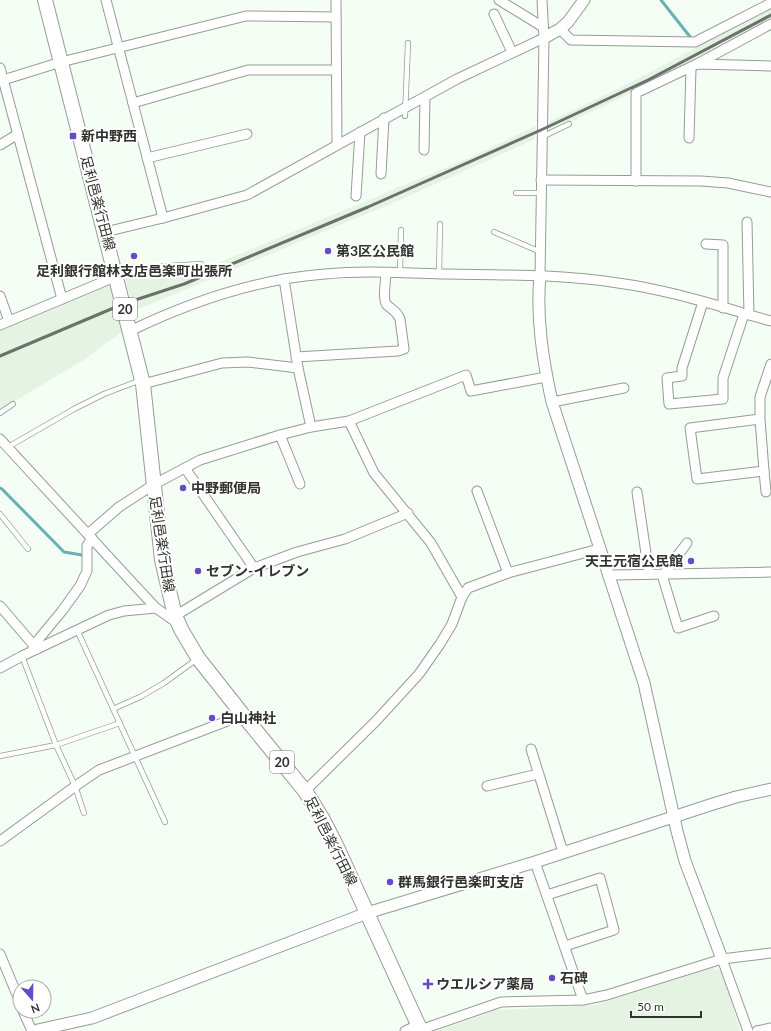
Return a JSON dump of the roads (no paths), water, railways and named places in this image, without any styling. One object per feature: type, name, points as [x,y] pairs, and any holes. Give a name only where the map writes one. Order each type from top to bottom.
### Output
[{"type":"main road","name":"足利邑楽行田線","points":[[45,0],[143,382],[162,560],[176,619],[198,658],[305,791],[322,818],[335,843],[420,1029]]},
{"type":"street","points":[[106,0],[163,218]]},
{"type":"street","points":[[336,0],[337,145]]},
{"type":"street","points":[[499,0],[543,33]]},
{"type":"street","points":[[542,0],[543,33],[540,276],[541,336],[546,377],[552,402],[599,549],[644,683],[685,861],[748,1031]]},
{"type":"street","points":[[105,232],[246,195],[384,118],[405,112],[426,97],[512,52],[543,33],[560,29],[568,22],[584,0]]},
{"type":"street","points":[[560,29],[571,40],[695,42],[771,3]]},
{"type":"street","points":[[494,14],[512,52]]},
{"type":"street","points":[[2,80],[61,62],[246,16],[336,17]]},
{"type":"street","points":[[636,181],[636,93],[694,66],[771,24]]},
{"type":"street","points":[[694,66],[771,66]]},
{"type":"street","points":[[689,138],[694,66]]},
{"type":"street","points":[[0,68],[62,299]]},
{"type":"street","points":[[133,103],[248,70],[336,70]]},
{"type":"street","points":[[424,150],[426,97]]},
{"type":"street","points":[[381,174],[384,118]]},
{"type":"street","points":[[356,196],[360,132]]},
{"type":"street","points":[[0,146],[18,134]]},
{"type":"street","points":[[147,158],[247,134]]},
{"type":"street","points":[[541,180],[701,181],[728,183],[771,192]]},
{"type":"street","points":[[703,302],[682,368],[682,376],[667,378],[669,404],[723,399],[723,378],[746,314],[748,222]]},
{"type":"street","points":[[706,244],[723,245],[723,308]]},
{"type":"street","points":[[0,296],[4,323],[62,299],[116,273]]},
{"type":"street","points":[[130,331],[201,300],[249,286],[284,279],[344,273],[540,276],[617,282],[659,290],[771,321]]},
{"type":"street","points":[[296,357],[398,351],[404,349],[398,314],[384,301],[386,273]]},
{"type":"street","points":[[284,279],[298,368],[311,427]]},
{"type":"street","points":[[143,382],[222,363],[248,362],[298,368]]},
{"type":"street","points":[[766,492],[760,418],[760,396],[771,364]]},
{"type":"street","points":[[35,647],[80,586],[86,570],[87,546],[90,536],[119,507],[153,485],[200,460],[311,427],[348,421],[466,375],[471,391],[546,377]]},
{"type":"street","points":[[552,402],[624,388]]},
{"type":"street","points":[[760,418],[690,428],[698,479],[764,471]]},
{"type":"street","points":[[348,421],[374,473],[431,543],[462,597]]},
{"type":"street","points":[[280,436],[300,484]]},
{"type":"street","points":[[0,439],[156,608],[176,619],[254,568],[297,552],[345,539],[408,513]]},
{"type":"street","points":[[185,468],[254,568]]},
{"type":"street","points":[[477,491],[508,573]]},
{"type":"street","points":[[637,492],[649,574]]},
{"type":"street","points":[[687,543],[664,574],[664,583],[678,628],[714,616]]},
{"type":"street","points":[[305,791],[376,721],[419,674],[452,624],[462,597],[468,588],[508,573],[599,549]]},
{"type":"street","points":[[608,576],[771,572]]},
{"type":"street","points":[[0,606],[35,647]]},
{"type":"street","points":[[0,668],[35,647],[109,615],[124,611],[156,608]]},
{"type":"street","points":[[0,841],[99,770],[243,715]]},
{"type":"street","points":[[531,749],[563,852]]},
{"type":"street","points":[[487,786],[538,774]]},
{"type":"street","points":[[27,1019],[32,1031],[62,1028],[92,1018],[367,913],[535,862],[674,816],[736,797],[771,789]]},
{"type":"street","points":[[535,862],[584,1000]]},
{"type":"street","points":[[547,895],[600,878],[614,930],[565,946]]},
{"type":"street","points":[[405,1031],[420,1029],[501,1002],[584,1000],[607,995],[722,959],[771,953]]},
{"type":"street","points":[[0,954],[12,983]]},
{"type":"street","points":[[757,1031],[771,1028]]},
{"type":"lane","points":[[405,112],[408,43]]},
{"type":"lane","points":[[542,137],[569,124]]},
{"type":"lane","points":[[516,193],[541,193]]},
{"type":"lane","points":[[439,274],[440,224]]},
{"type":"lane","points":[[400,273],[401,230]]},
{"type":"lane","points":[[494,232],[541,251]]},
{"type":"lane","points":[[116,273],[202,264]]},
{"type":"lane","points":[[8,447],[74,409],[104,394],[143,382]]},
{"type":"lane","points":[[0,413],[13,404]]},
{"type":"lane","points":[[0,514],[28,549]]},
{"type":"lane","points":[[77,630],[165,822]]},
{"type":"lane","points":[[22,656],[56,745],[75,786],[84,813]]},
{"type":"lane","points":[[113,709],[164,683],[198,658]]},
{"type":"lane","points":[[0,756],[56,745],[120,723]]},
{"type":"waterway","points":[[661,0],[691,38]]},
{"type":"waterway","points":[[0,488],[64,552],[82,555]]},
{"type":"railway","points":[[0,356],[123,304],[184,284],[368,207],[541,130],[648,80],[771,15]]},
{"type":"place","name":"新中野西","points":[[73,136]]},
{"type":"place","name":"第3区公民館","points":[[328,251]]},
{"type":"place","name":"足利銀行館林支店邑楽町出張所","points":[[134,256]]},
{"type":"place","name":"中野郵便局","points":[[183,488]]},
{"type":"place","name":"天王元宿公民館","points":[[691,561]]},
{"type":"place","name":"セブン-イレブン","points":[[198,571]]},
{"type":"place","name":"白山神社","points":[[212,718]]},
{"type":"place","name":"群馬銀行邑楽町支店","points":[[390,882]]},
{"type":"place","name":"石碑","points":[[552,978]]},
{"type":"place","name":"ウエルシア薬局","points":[[428,984]]}]
